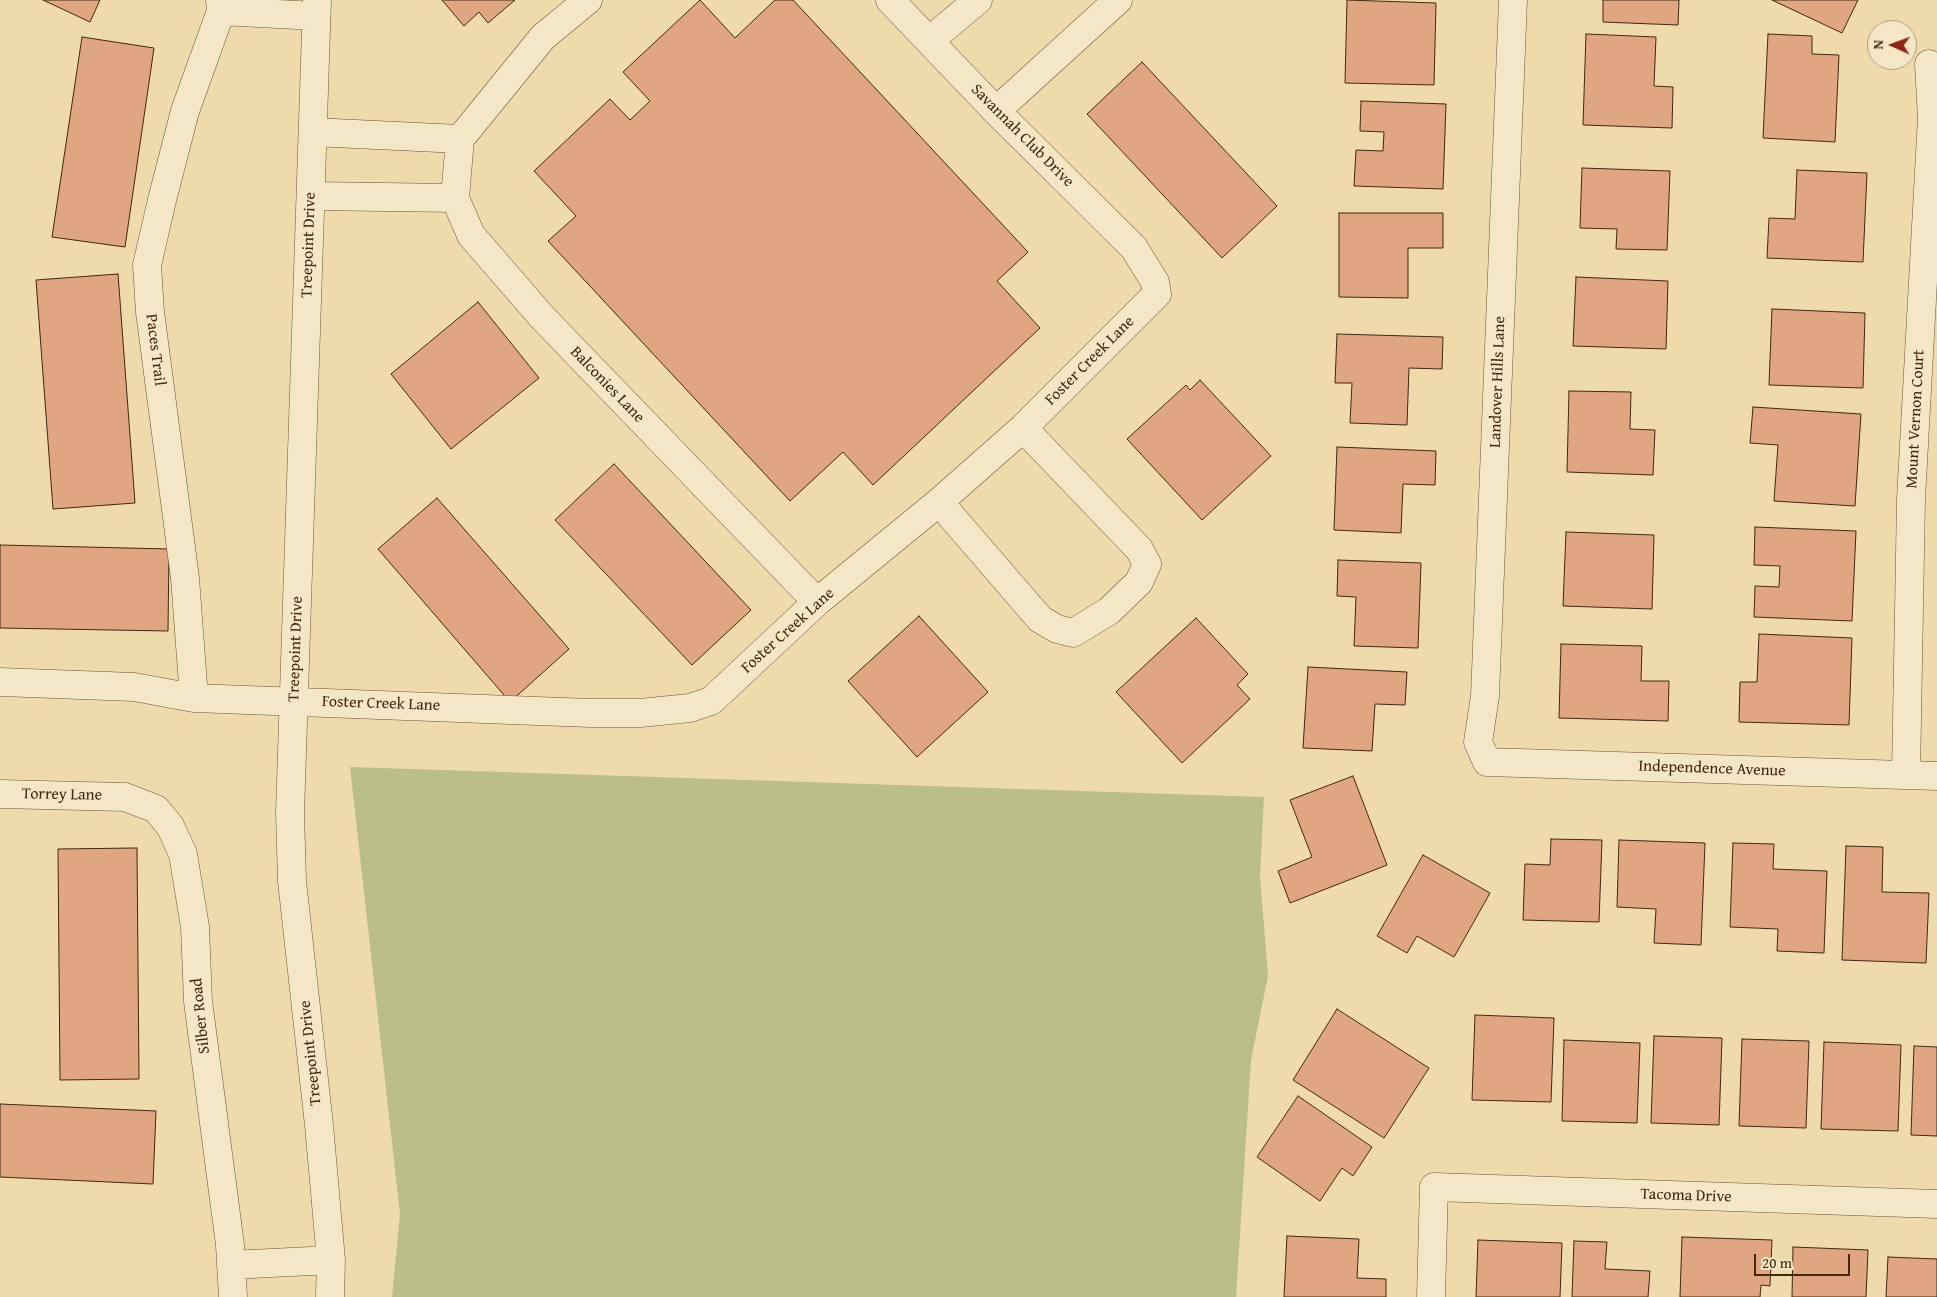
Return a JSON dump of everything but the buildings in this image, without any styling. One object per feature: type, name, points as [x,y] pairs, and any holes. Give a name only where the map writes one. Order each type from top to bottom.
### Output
[{"type":"street","points":[[313,132],[460,139],[543,37],[588,0]]},
{"type":"street","name":"Savannah Club Drive","points":[[890,0],[996,111],[1134,248],[1150,274]]},
{"type":"street","points":[[928,41],[978,0]]},
{"type":"street","points":[[996,111],[1118,0]]},
{"type":"street","name":"Landover Hills Lane","points":[[1487,762],[1478,742],[1486,686],[1513,0]]},
{"type":"street","name":"Paces Trail","points":[[194,698],[185,578],[150,312],[148,265],[163,196],[185,111],[220,6],[317,8]]},
{"type":"street","name":"Treepoint Drive","points":[[317,8],[290,813],[292,881],[319,1124],[331,1260],[330,1297]]},
{"type":"street","name":"Mount Vernon Court","points":[[1906,775],[1911,499],[1932,118],[1929,64]]},
{"type":"street","name":"Balconies Lane","points":[[460,139],[455,198],[471,235],[542,317],[817,602]]},
{"type":"street","points":[[311,196],[455,198]]},
{"type":"street","name":"Foster Creek Lane","points":[[294,700],[640,713],[690,708],[711,701],[817,602],[939,502],[1023,428],[1157,294],[1155,282],[1150,274]]},
{"type":"street","points":[[939,502],[1040,619],[1057,629],[1073,633],[1109,611],[1139,582],[1148,564],[1139,548],[1023,428]]},
{"type":"street","points":[[0,682],[134,687],[194,698],[294,700]]},
{"type":"street","name":"Independence Avenue","points":[[1487,762],[1937,776]]},
{"type":"street","name":"Torrey Lane","points":[[0,794],[125,797]]},
{"type":"street","name":"Silber Road","points":[[125,797],[156,809],[170,826],[183,854],[195,927],[198,1001],[230,1245],[233,1297]]},
{"type":"street","name":"Tacoma Drive","points":[[1430,1297],[1434,1187],[1937,1204]]},
{"type":"street","points":[[231,1265],[331,1260]]},
{"type":"green space","points":[[350,767],[1264,797],[1260,876],[1268,976],[1251,1060],[1236,1297],[392,1297],[400,1214]]}]
